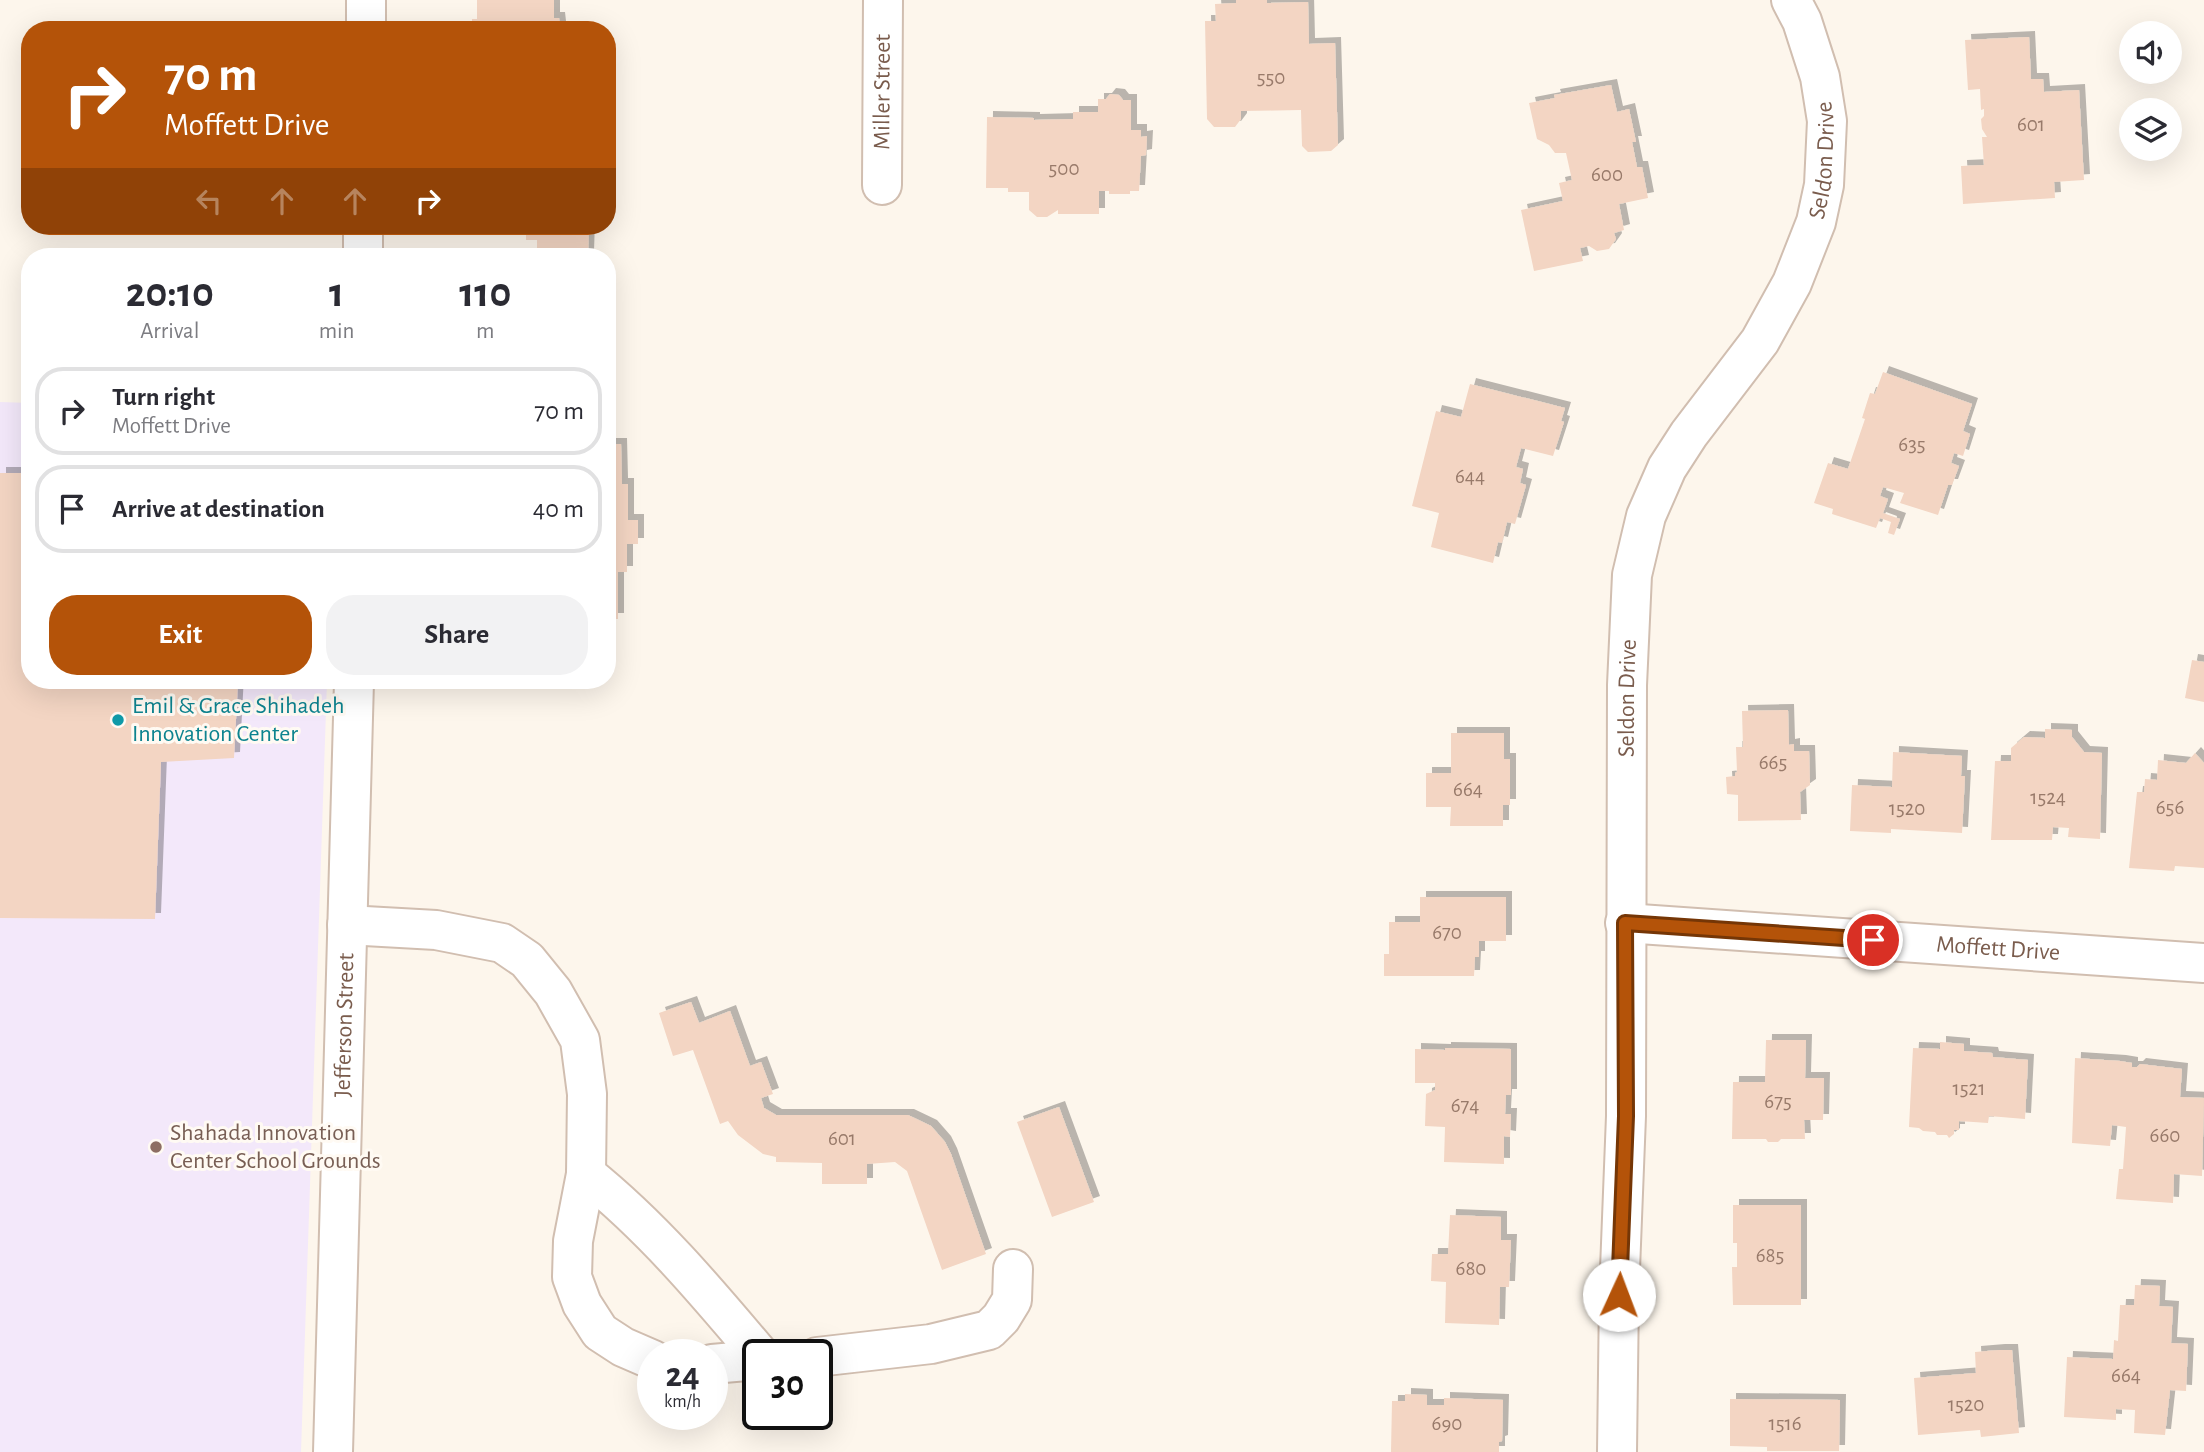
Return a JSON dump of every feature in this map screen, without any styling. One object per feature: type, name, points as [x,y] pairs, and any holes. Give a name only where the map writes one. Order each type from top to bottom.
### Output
[{"type":"street","points":[[366,0],[366,21]]},
{"type":"street","name":"Miller Street","points":[[882,185],[883,0]]},
{"type":"street","name":"Seldon Drive","points":[[1617,1452],[1619,1295],[1626,1116],[1627,685],[1632,575],[1646,516],[1667,468],[1689,434],[1760,341],[1792,283],[1816,222],[1824,185],[1827,121],[1820,76],[1802,21],[1791,0]]},
{"type":"street","name":"Jefferson Street","points":[[333,1452],[354,689]]},
{"type":"street","name":"Moffett Drive","points":[[1625,923],[2204,963]]},
{"type":"street","points":[[347,925],[436,930],[502,943],[527,960],[554,992],[580,1040],[587,1094],[586,1174],[572,1241],[572,1277],[582,1304],[600,1332],[637,1353]]},
{"type":"street","points":[[586,1174],[650,1230],[746,1339]]},
{"type":"street","points":[[833,1355],[931,1343],[989,1330],[1001,1318],[1012,1300],[1013,1269]]},
{"type":"shaded area","name":"Shahada Innovation Center School Grounds","points":[[0,402],[21,403],[21,689],[327,689],[301,1452],[0,1452]]},
{"type":"building","points":[[477,0],[554,0],[554,18],[559,18],[559,21],[472,21],[477,19]]},
{"type":"building","points":[[1236,0],[1267,0],[1267,3],[1308,2],[1309,44],[1335,43],[1338,145],[1331,151],[1308,152],[1302,146],[1301,110],[1241,111],[1241,119],[1235,127],[1214,127],[1207,119],[1205,21],[1216,21],[1215,4],[1236,3]]},
{"type":"building","points":[[2029,37],[2031,79],[2043,79],[2044,92],[2079,90],[2084,180],[2054,182],[2055,198],[1963,204],[1961,166],[1984,165],[1982,137],[1987,137],[1982,129],[1984,109],[1981,110],[1980,89],[1968,90],[1965,40]]},
{"type":"building","points":[[1611,85],[1617,112],[1629,109],[1636,142],[1632,142],[1637,167],[1642,167],[1648,198],[1619,204],[1624,230],[1614,233],[1616,239],[1609,249],[1597,251],[1589,246],[1580,248],[1583,261],[1534,271],[1521,210],[1563,201],[1559,183],[1572,180],[1566,153],[1555,153],[1549,145],[1537,139],[1529,103],[1555,98],[1554,95]]},
{"type":"building","points":[[1110,94],[1119,95],[1123,100],[1131,100],[1131,130],[1141,130],[1141,137],[1147,136],[1146,155],[1141,156],[1139,191],[1109,194],[1109,191],[1099,191],[1099,214],[1058,214],[1058,210],[1047,217],[1037,217],[1029,210],[1029,192],[986,188],[987,117],[1073,119],[1073,112],[1098,112],[1098,99],[1106,99]]},
{"type":"building","points":[[526,235],[589,235],[588,248],[537,248],[537,240],[526,240]]},
{"type":"building","points":[[1883,372],[1972,404],[1963,431],[1970,434],[1963,456],[1954,453],[1951,463],[1959,466],[1952,485],[1948,485],[1938,515],[1900,503],[1904,493],[1883,487],[1880,496],[1888,499],[1883,513],[1900,519],[1894,535],[1888,533],[1891,522],[1880,518],[1876,528],[1832,514],[1833,509],[1814,503],[1828,463],[1848,469],[1865,419],[1862,418],[1870,393],[1875,394]]},
{"type":"building","points":[[1470,384],[1565,408],[1561,421],[1564,422],[1553,456],[1521,448],[1516,467],[1523,469],[1520,483],[1526,485],[1515,524],[1507,522],[1493,563],[1431,547],[1439,513],[1412,506],[1436,411],[1461,417]]},
{"type":"building","points":[[616,444],[621,444],[622,484],[628,484],[628,520],[638,520],[638,544],[627,544],[627,572],[618,572],[618,619]]},
{"type":"building","name":"Emil & Grace Shihadeh Innovation Center","points":[[0,473],[21,473],[21,689],[238,689],[234,758],[161,762],[155,919],[0,918]]},
{"type":"building","points":[[2192,660],[2204,662],[2204,702],[2185,698]]},
{"type":"building","points":[[1788,710],[1789,745],[1794,744],[1794,751],[1809,751],[1810,785],[1800,792],[1801,820],[1738,821],[1738,795],[1727,794],[1726,777],[1735,776],[1737,772],[1736,747],[1743,747],[1742,711]]},
{"type":"building","points":[[2045,729],[2072,730],[2072,737],[2084,752],[2102,753],[2100,839],[2068,837],[2069,828],[2053,827],[2052,840],[1991,840],[1995,761],[2011,761],[2011,748],[2024,737],[2045,738]]},
{"type":"building","points":[[1451,733],[1504,733],[1504,759],[1510,759],[1510,805],[1503,805],[1503,826],[1450,826],[1451,807],[1426,807],[1426,773],[1451,773]]},
{"type":"building","points":[[1893,752],[1962,756],[1961,776],[1965,776],[1962,833],[1891,829],[1891,833],[1850,831],[1852,785],[1892,787]]},
{"type":"building","points":[[2195,753],[2204,763],[2204,868],[2175,866],[2174,871],[2129,868],[2137,792],[2144,792],[2145,779],[2157,780],[2158,760],[2186,763]]},
{"type":"building","points":[[1420,897],[1506,897],[1506,941],[1479,941],[1479,957],[1475,957],[1474,976],[1384,976],[1384,954],[1389,954],[1389,922],[1420,922]]},
{"type":"building","points":[[691,1002],[699,1023],[730,1011],[750,1066],[761,1062],[773,1094],[761,1098],[764,1108],[776,1115],[908,1115],[931,1126],[951,1154],[986,1254],[942,1270],[907,1171],[895,1162],[867,1164],[867,1184],[822,1184],[822,1163],[776,1162],[776,1157],[763,1154],[738,1135],[728,1121],[720,1124],[693,1050],[673,1056],[659,1013]]},
{"type":"building","points":[[1766,1040],[1806,1040],[1805,1078],[1824,1078],[1823,1120],[1804,1120],[1805,1139],[1768,1142],[1766,1139],[1732,1139],[1733,1082],[1765,1082]]},
{"type":"building","points":[[1940,1042],[1964,1044],[1964,1051],[1992,1053],[1993,1057],[2028,1060],[2025,1119],[1989,1116],[1988,1123],[1959,1121],[1959,1130],[1954,1130],[1954,1134],[1949,1138],[1947,1135],[1909,1127],[1913,1048],[1940,1049]]},
{"type":"building","points":[[1415,1049],[1511,1049],[1511,1095],[1506,1095],[1505,1114],[1511,1114],[1510,1137],[1504,1136],[1504,1164],[1444,1162],[1445,1127],[1425,1126],[1426,1094],[1435,1090],[1435,1083],[1415,1083]]},
{"type":"building","points":[[2075,1058],[2120,1061],[2132,1063],[2132,1067],[2140,1064],[2182,1069],[2180,1097],[2204,1098],[2202,1176],[2174,1174],[2173,1203],[2116,1199],[2119,1169],[2123,1169],[2126,1127],[2112,1125],[2110,1146],[2072,1143]]},
{"type":"building","points":[[1059,1107],[1094,1202],[1052,1217],[1017,1122]]},
{"type":"building","points":[[1733,1205],[1801,1205],[1801,1305],[1733,1305],[1732,1267],[1737,1267],[1737,1243],[1733,1243]]},
{"type":"building","points":[[1450,1215],[1501,1217],[1501,1240],[1511,1240],[1509,1287],[1500,1287],[1499,1325],[1445,1323],[1446,1282],[1431,1281],[1432,1254],[1448,1254]]},
{"type":"building","points":[[2135,1285],[2160,1286],[2159,1306],[2173,1307],[2171,1343],[2188,1344],[2186,1391],[2170,1390],[2165,1435],[2134,1433],[2135,1410],[2116,1409],[2116,1420],[2064,1417],[2067,1357],[2113,1359],[2114,1340],[2118,1341],[2120,1305],[2134,1305]]},
{"type":"building","points":[[2012,1350],[2019,1433],[1981,1437],[1980,1430],[1918,1435],[1914,1378],[1976,1373],[1975,1352]]},
{"type":"building","points":[[1405,1394],[1427,1395],[1427,1405],[1444,1405],[1444,1398],[1503,1400],[1502,1441],[1499,1442],[1499,1452],[1391,1452],[1392,1401],[1405,1401]]},
{"type":"building","points":[[1730,1399],[1840,1400],[1839,1451],[1767,1451],[1767,1447],[1730,1446]]},
{"type":"place","name":"Emil & Grace Shihadeh Innovation Center","points":[[118,720]]},
{"type":"place","name":"Shahada Innovation Center School Grounds","points":[[156,1147]]},
{"type":"route","points":[[1619,1295],[1626,1116],[1625,923],[1873,940]]}]
